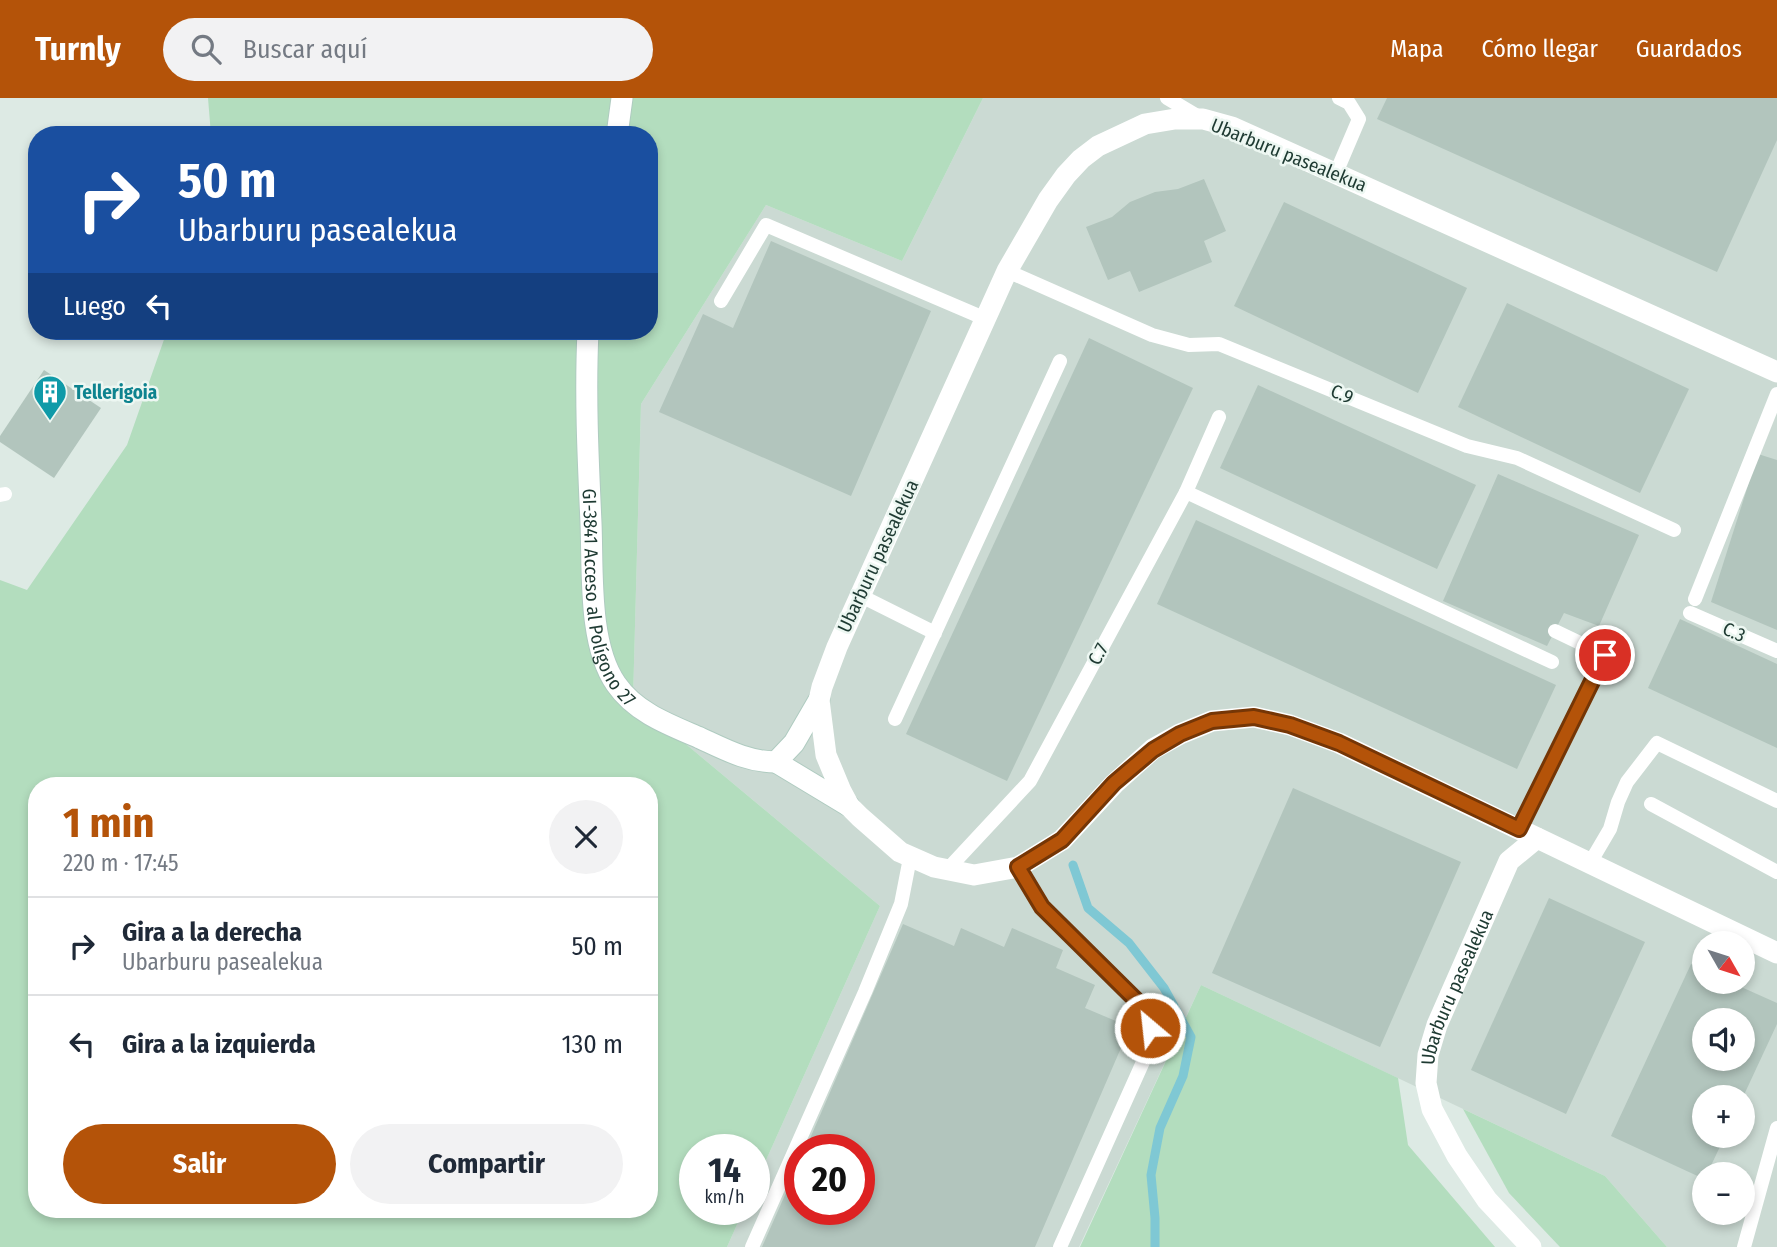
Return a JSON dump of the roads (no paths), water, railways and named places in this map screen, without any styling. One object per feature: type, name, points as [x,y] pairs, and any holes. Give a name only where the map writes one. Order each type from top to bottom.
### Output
[{"type":"street","points":[[618,126],[622,98]]},
{"type":"street","name":"Ubarburu pasealekua","points":[[1777,372],[1232,127],[1203,119],[1175,119],[1145,124],[1108,140],[1081,159],[1048,200],[1007,271],[837,647],[819,700],[794,743],[776,762],[849,806],[890,844],[910,858],[974,875],[1018,867],[1062,840],[1114,783],[1153,750],[1180,734],[1212,721],[1254,717],[1290,725],[1339,743],[1777,953]]},
{"type":"street","name":"GI-3841 Acceso al Polígono 27","points":[[588,340],[586,422],[594,602],[601,651],[615,684],[635,705],[661,721],[748,760],[776,762]]},
{"type":"street","name":"Ubarburu pasealekua","points":[[819,700],[826,755],[849,806]]},
{"type":"street","name":"Ubarburu pasealekua","points":[[1528,834],[1509,861],[1437,1025],[1428,1055],[1426,1083],[1432,1109],[1457,1156],[1487,1200],[1531,1247]]},
{"type":"lane","points":[[1167,98],[1203,119]]},
{"type":"lane","points":[[1336,173],[1359,119],[1347,100]]},
{"type":"lane","points":[[721,301],[766,225],[986,319]]},
{"type":"lane","name":"C.9","points":[[1007,271],[1152,335],[1189,345],[1219,344],[1467,446],[1517,458],[1674,530]]},
{"type":"lane","points":[[895,719],[1060,361]]},
{"type":"lane","name":"C.3","points":[[1777,394],[1693,606],[1777,651]]},
{"type":"lane","name":"C.7","points":[[947,870],[1030,781],[1186,492],[1219,417]]},
{"type":"lane","points":[[1186,492],[1552,662]]},
{"type":"lane","points":[[861,596],[935,634]]},
{"type":"lane","points":[[1528,834],[1605,655],[1555,631]]},
{"type":"lane","points":[[1590,863],[1609,829],[1628,782],[1657,743],[1777,801]]},
{"type":"lane","points":[[1651,804],[1777,872]]},
{"type":"lane","points":[[752,1247],[901,904],[910,858]]},
{"type":"lane","points":[[1018,867],[1042,907],[1142,1006],[1150,1028],[1147,1053],[1060,1247]]},
{"type":"lane","points":[[1744,1247],[1777,1128]]},
{"type":"waterway","points":[[1073,865],[1088,908],[1129,943],[1164,988],[1191,1037],[1183,1076],[1160,1128],[1151,1175],[1155,1247]]},
{"type":"place","name":"Tellerigoia","points":[[50,422]]}]
